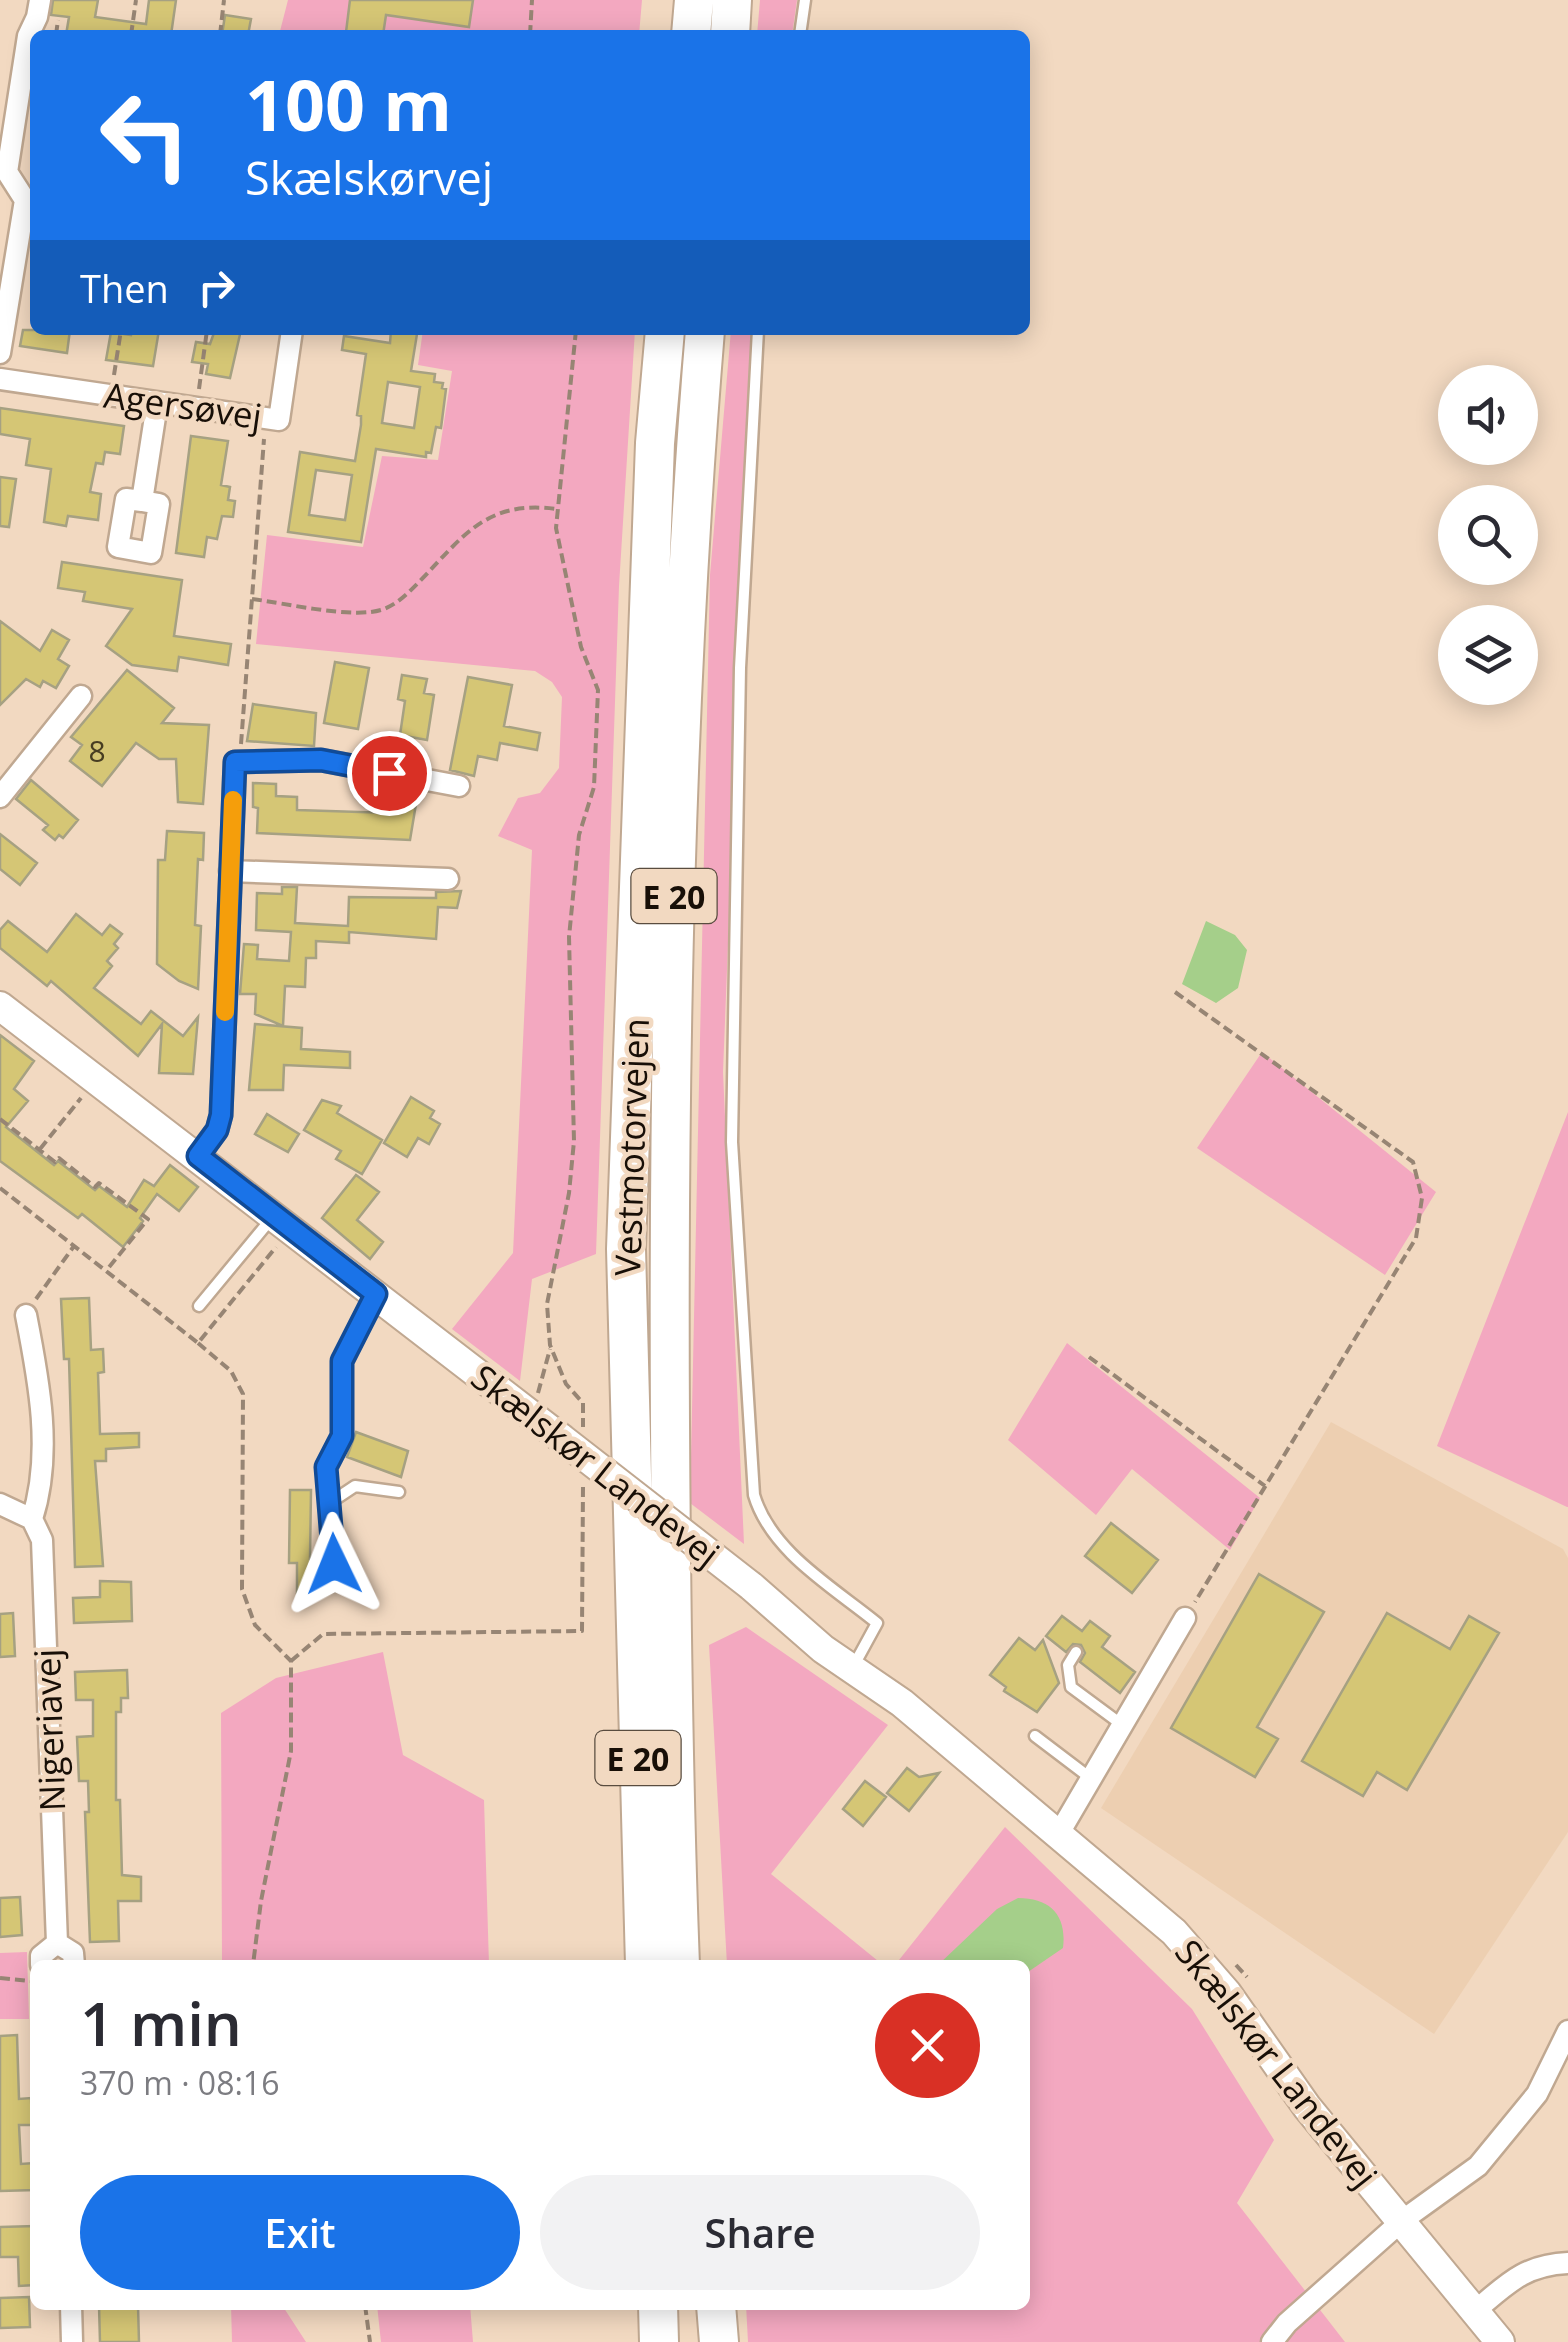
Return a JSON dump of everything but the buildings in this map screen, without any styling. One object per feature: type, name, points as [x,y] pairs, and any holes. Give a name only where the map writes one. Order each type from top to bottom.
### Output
[{"type":"highway","points":[[691,30],[694,0]]},
{"type":"highway","points":[[730,30],[732,0]]},
{"type":"highway","name":"Vestmotorvejen","points":[[645,1960],[626,1249],[655,443],[665,335]]},
{"type":"highway","name":"Vestmotorvejen","points":[[680,1960],[672,1700],[669,1254],[674,857],[705,335]]},
{"type":"highway","points":[[672,1700],[688,1800],[697,1960]]},
{"type":"highway","points":[[638,2310],[638,2342]]},
{"type":"highway","points":[[658,2310],[659,2342]]},
{"type":"highway","points":[[694,2310],[695,2342]]},
{"type":"highway","points":[[716,2310],[718,2342]]},
{"type":"street","points":[[33,30],[40,0]]},
{"type":"street","points":[[0,353],[24,200],[7,172],[30,43]]},
{"type":"street","name":"Agersøvej","points":[[0,379],[278,420],[291,335]]},
{"type":"street","points":[[142,502],[157,404]]},
{"type":"street","points":[[0,796],[81,696]]},
{"type":"street","points":[[198,1156],[217,1130],[221,1115],[235,762],[321,760],[458,786]]},
{"type":"street","points":[[230,870],[448,879]]},
{"type":"street","name":"Skælskør Landevej","points":[[0,1006],[528,1410],[572,1439],[838,1660],[898,1700],[1174,1932],[1227,1993],[1306,2106],[1500,2342]]},
{"type":"street","points":[[0,1504],[32,1519],[43,1484],[39,1380],[26,1315]]},
{"type":"street","name":"Nigeriavej","points":[[32,1519],[42,1540],[57,1943]]},
{"type":"street","name":"Skælskør Landevej","points":[[757,1591],[797,1612],[858,1656],[898,1700]]},
{"type":"street","points":[[1058,1835],[1185,1618]]},
{"type":"street","points":[[41,1960],[57,1943],[73,1953],[74,1960]]},
{"type":"street","points":[[1272,2342],[1287,2323],[1402,2220],[1478,2166],[1537,2094],[1568,2031]]},
{"type":"street","points":[[1474,2311],[1539,2264],[1568,2263]]},
{"type":"street","points":[[70,2310],[72,2342]]},
{"type":"lane","points":[[801,30],[805,0]]},
{"type":"lane","points":[[758,335],[740,668],[732,1142],[754,1495],[764,1522],[780,1542],[877,1623],[858,1656]]},
{"type":"lane","points":[[199,1306],[283,1221]]},
{"type":"lane","points":[[334,1564],[326,1467],[342,1436],[342,1361],[376,1294]]},
{"type":"lane","points":[[331,1502],[355,1486],[399,1492]]},
{"type":"lane","points":[[1076,1652],[1068,1665],[1071,1687],[1121,1724]]},
{"type":"lane","points":[[1034,1736],[1089,1777]]},
{"type":"path","points":[[131,30],[136,0]]},
{"type":"path","points":[[221,30],[224,0]]},
{"type":"path","points":[[530,30],[532,0]]},
{"type":"path","points":[[110,396],[120,335]]},
{"type":"path","points":[[196,409],[207,335]]},
{"type":"path","points":[[528,1410],[544,1375],[550,1344],[547,1304],[569,1193],[574,1141],[568,938],[580,835],[594,788],[598,690],[581,647],[560,551],[556,509],[575,335]]},
{"type":"path","points":[[235,762],[241,748],[265,418]]},
{"type":"path","points":[[252,599],[359,612],[382,610],[404,598],[488,516],[526,505],[556,509]]},
{"type":"path","points":[[1175,992],[1413,1162],[1422,1198],[1416,1238],[1185,1618]]},
{"type":"path","points":[[40,1150],[96,1078]]},
{"type":"path","points":[[0,1119],[55,1162],[58,1158],[96,1187],[99,1182],[148,1219],[106,1271]]},
{"type":"path","points":[[0,1188],[198,1343],[231,1371],[243,1394],[242,1589],[256,1625],[292,1662],[291,1750],[252,1960]]},
{"type":"path","points":[[198,1343],[283,1221]]},
{"type":"path","points":[[26,1315],[74,1246]]},
{"type":"path","points":[[550,1344],[566,1384],[584,1403],[572,1439]]},
{"type":"path","points":[[1089,1357],[1265,1486]]},
{"type":"path","points":[[292,1662],[324,1634],[582,1631],[583,1479]]},
{"type":"path","points":[[0,1978],[30,1981]]},
{"type":"path","points":[[366,2310],[370,2342]]},
{"type":"shaded area","points":[[288,0],[642,0],[639,30],[280,30]]},
{"type":"shaded area","points":[[760,0],[797,0],[793,30],[757,30]]},
{"type":"shaded area","points":[[422,335],[635,335],[619,586],[596,1254],[532,1279],[520,1381],[452,1329],[513,1253],[532,850],[498,836],[518,798],[540,793],[559,768],[562,697],[552,682],[535,671],[256,644],[267,535],[363,547],[382,456],[438,460],[452,371],[418,365]]},
{"type":"shaded area","points":[[731,335],[752,335],[723,1072],[744,1544],[690,1503],[710,575]]},
{"type":"shaded area","points":[[1206,921],[1235,935],[1247,950],[1238,988],[1216,1003],[1182,984]]},
{"type":"shaded area","points":[[1262,1052],[1436,1192],[1385,1275],[1197,1148]]},
{"type":"shaded area","points":[[1568,1112],[1568,1507],[1567,1507],[1437,1446]]},
{"type":"shaded area","points":[[1067,1343],[1260,1498],[1230,1550],[1132,1469],[1096,1515],[1008,1440]]},
{"type":"shaded area","points":[[1331,1422],[1563,1549],[1568,1558],[1568,1832],[1434,2034],[1101,1808]]},
{"type":"shaded area","points":[[746,1627],[888,1725],[771,1874],[877,1960],[727,1960],[709,1645]]},
{"type":"shaded area","points":[[383,1652],[403,1755],[484,1800],[489,1960],[222,1960],[221,1713],[276,1678]]},
{"type":"shaded area","points":[[1005,1827],[1192,2009],[1274,2140],[1237,2203],[1345,2342],[748,2342],[746,2310],[1030,2310],[1030,1960],[899,1960]]},
{"type":"shaded area","points":[[1018,1898],[1048,1905],[1059,1918],[1063,1948],[1030,1971],[1030,1960],[943,1960],[997,1909]]},
{"type":"shaded area","points":[[27,1952],[29,2019],[0,2019],[0,1953]]},
{"type":"shaded area","points":[[231,2310],[285,2310],[306,2342],[232,2342]]},
{"type":"shaded area","points":[[378,2310],[470,2310],[473,2342],[381,2342]]},
{"type":"slow traffic","points":[[225,1012],[233,800]]},
{"type":"route","points":[[334,1564],[326,1467],[342,1436],[342,1361],[376,1294],[198,1156],[217,1130],[221,1115],[235,762],[321,760],[389,773]]}]
